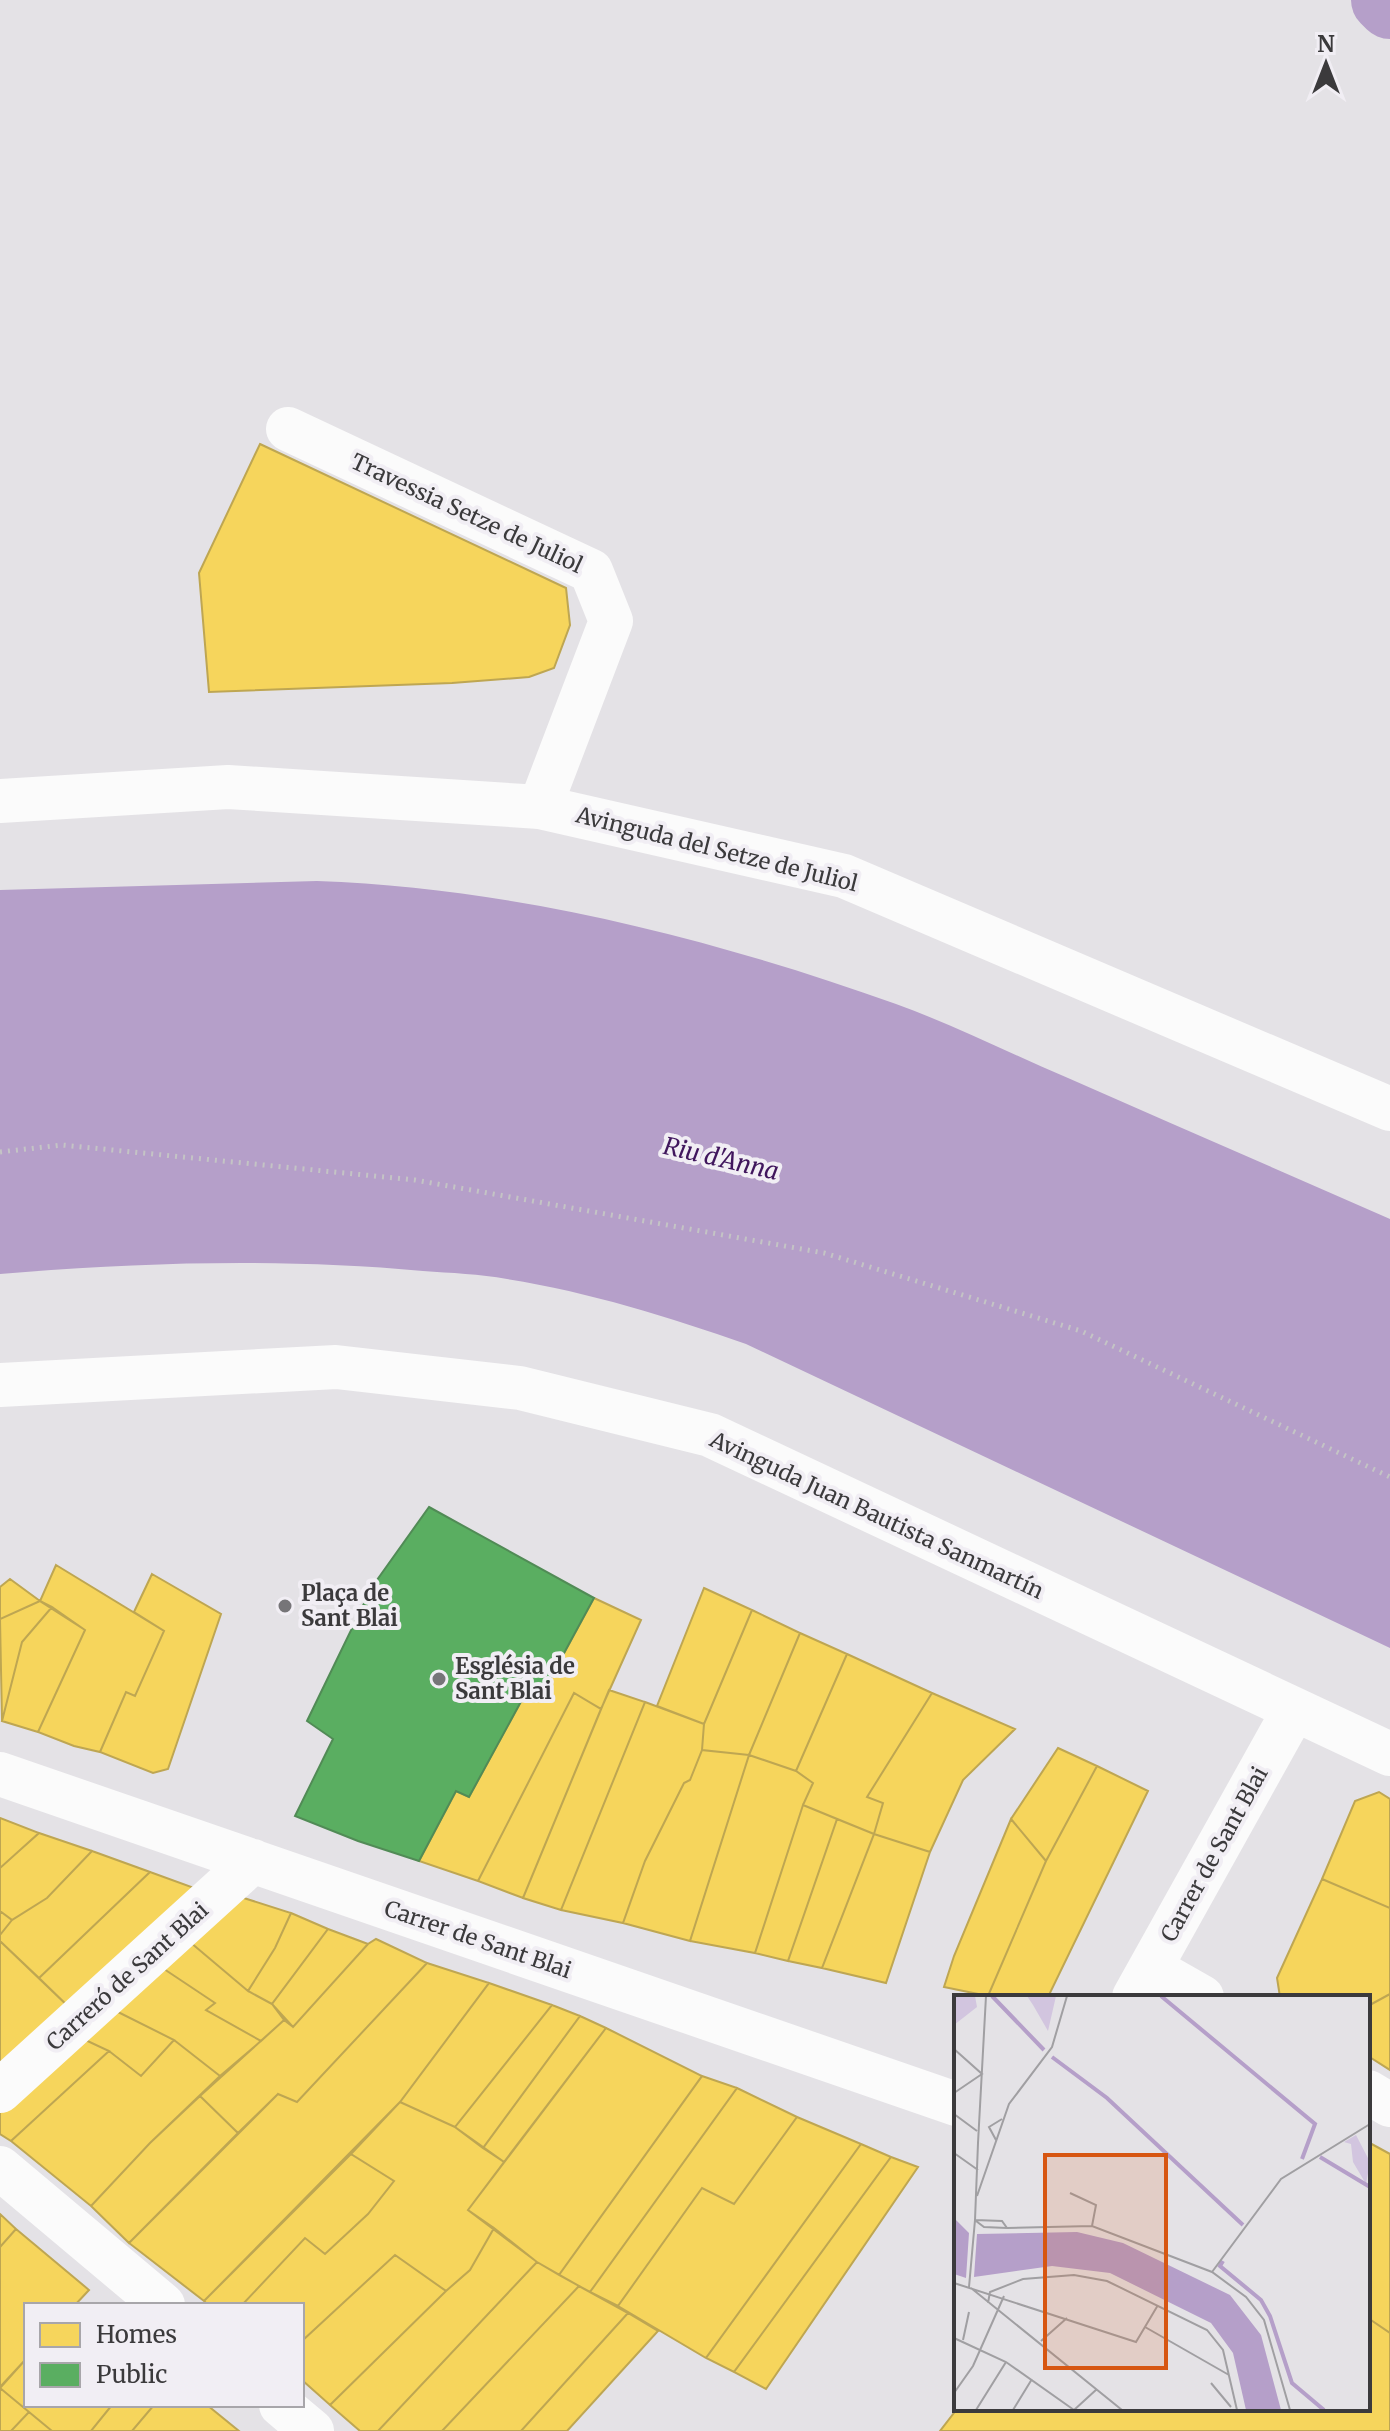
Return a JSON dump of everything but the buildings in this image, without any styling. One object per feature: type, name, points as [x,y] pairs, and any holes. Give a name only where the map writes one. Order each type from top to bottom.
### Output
[{"type":"street","name":"Travessia Setze de Juliol","points":[[288,429],[591,571],[611,621],[540,807]]},
{"type":"street","name":"Avinguda del Setze de Juliol","points":[[0,801],[228,787],[540,807],[844,876],[1390,1109]]},
{"type":"street","name":"Avinguda Juan Bautista Sanmartín","points":[[0,1385],[336,1367],[520,1388],[710,1435],[1390,1754]]},
{"type":"street","name":"Carrer de Sant Blai","points":[[1143,1982],[1294,1710]]},
{"type":"street","name":"Carrer de Sant Blai","points":[[0,1774],[954,2103]]},
{"type":"street","name":"Carreró de Sant Blai","points":[[0,2091],[253,1861]]},
{"type":"street","points":[[1143,1982],[1194,1995]]},
{"type":"street","points":[[1370,2093],[1390,2105]]},
{"type":"street","points":[[0,2168],[161,2303]]},
{"type":"street","points":[[283,2407],[312,2431]]},
{"type":"path","points":[[0,1152],[62,1145],[415,1180],[824,1253],[1081,1331],[1390,1477]]},
{"type":"water","name":"Riu d'Anna","points":[[317,881],[464,894],[611,920],[826,980],[939,1021],[1390,1219],[1390,1648],[746,1344],[598,1298],[486,1276],[318,1264],[158,1264],[0,1274],[0,890]]},
{"type":"waterway","points":[[1384,0],[1390,6]]},
{"type":"place","name":"Plaça de Sant Blai","points":[[285,1606]]},
{"type":"place","name":"Església de Sant Blai","points":[[439,1679]]}]
